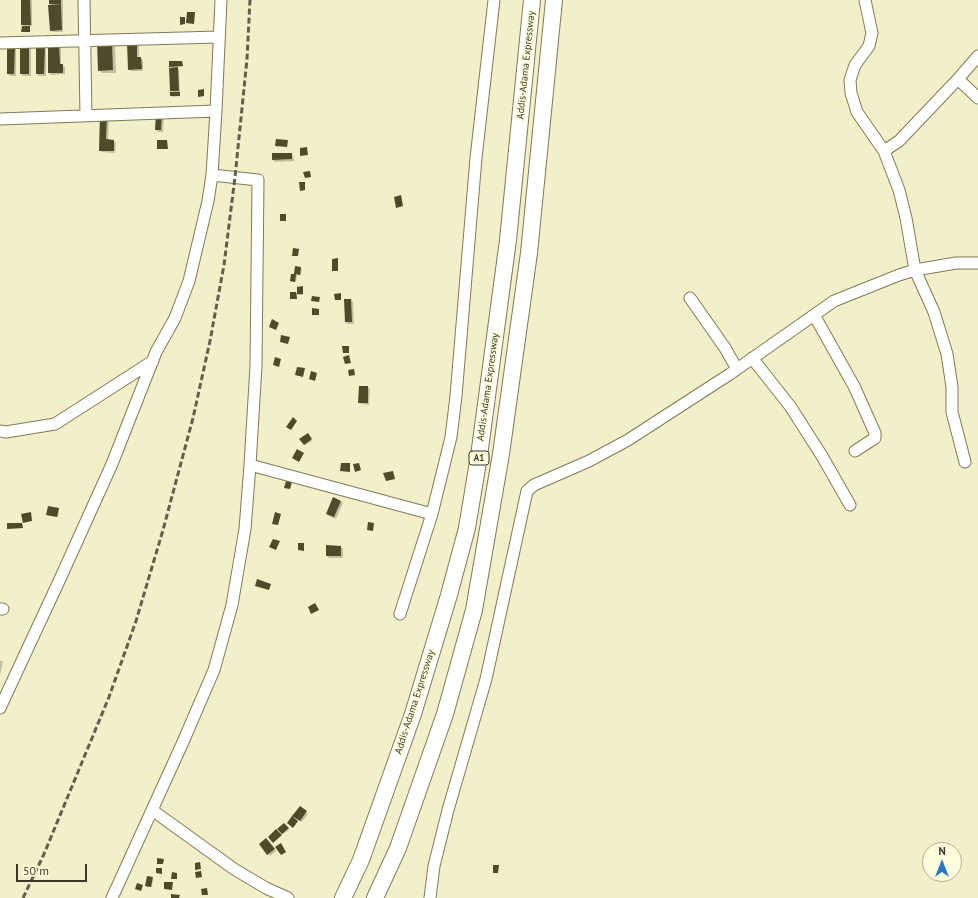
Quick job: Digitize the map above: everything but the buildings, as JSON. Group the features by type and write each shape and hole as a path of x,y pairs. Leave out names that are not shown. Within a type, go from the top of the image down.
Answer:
{"highway":[{"name":"Addis-Adama Expressway","path":"344,898 360,860 413,714 449,595 467,528 479,456 508,240 532,0"},
{"name":"A1","path":"375,898 398,848 445,714 474,610 501,454 528,260 554,0"}],"street":[{"path":"84,0 86,116"},
{"path":"0,708 112,464 153,361 175,318 190,281 208,201 212,175 221,0"},
{"path":"400,614 432,514 451,437 456,403 476,158 494,0"},
{"path":"865,0 872,33 869,46 855,65 850,80 851,93 857,112 884,151 899,190 906,218 915,270 934,312 947,354 952,387 952,412 965,462"},
{"path":"0,43 220,37"},
{"path":"884,151 899,141 978,56"},
{"path":"958,79 978,98"},
{"path":"0,119 216,111"},
{"path":"112,898 183,742 216,663 232,605 245,529 256,366 258,180 212,175"},
{"path":"430,898 434,866 448,810 486,679 527,490 534,485 590,461 628,440 737,369 834,301 915,270 956,263 978,263"},
{"path":"690,298 726,348 737,369"},
{"path":"814,315 854,386 875,434 875,438 855,451"},
{"path":"752,358 790,406 822,456 850,505"},
{"path":"0,431 6,432 55,424 153,361"},
{"path":"250,465 432,514"},
{"path":"152,810 234,869 266,888 288,898"}],"railway":[{"path":"23,898 44,854 109,697 136,621 163,530 193,418 210,341 224,265 247,59 250,0"}]}
